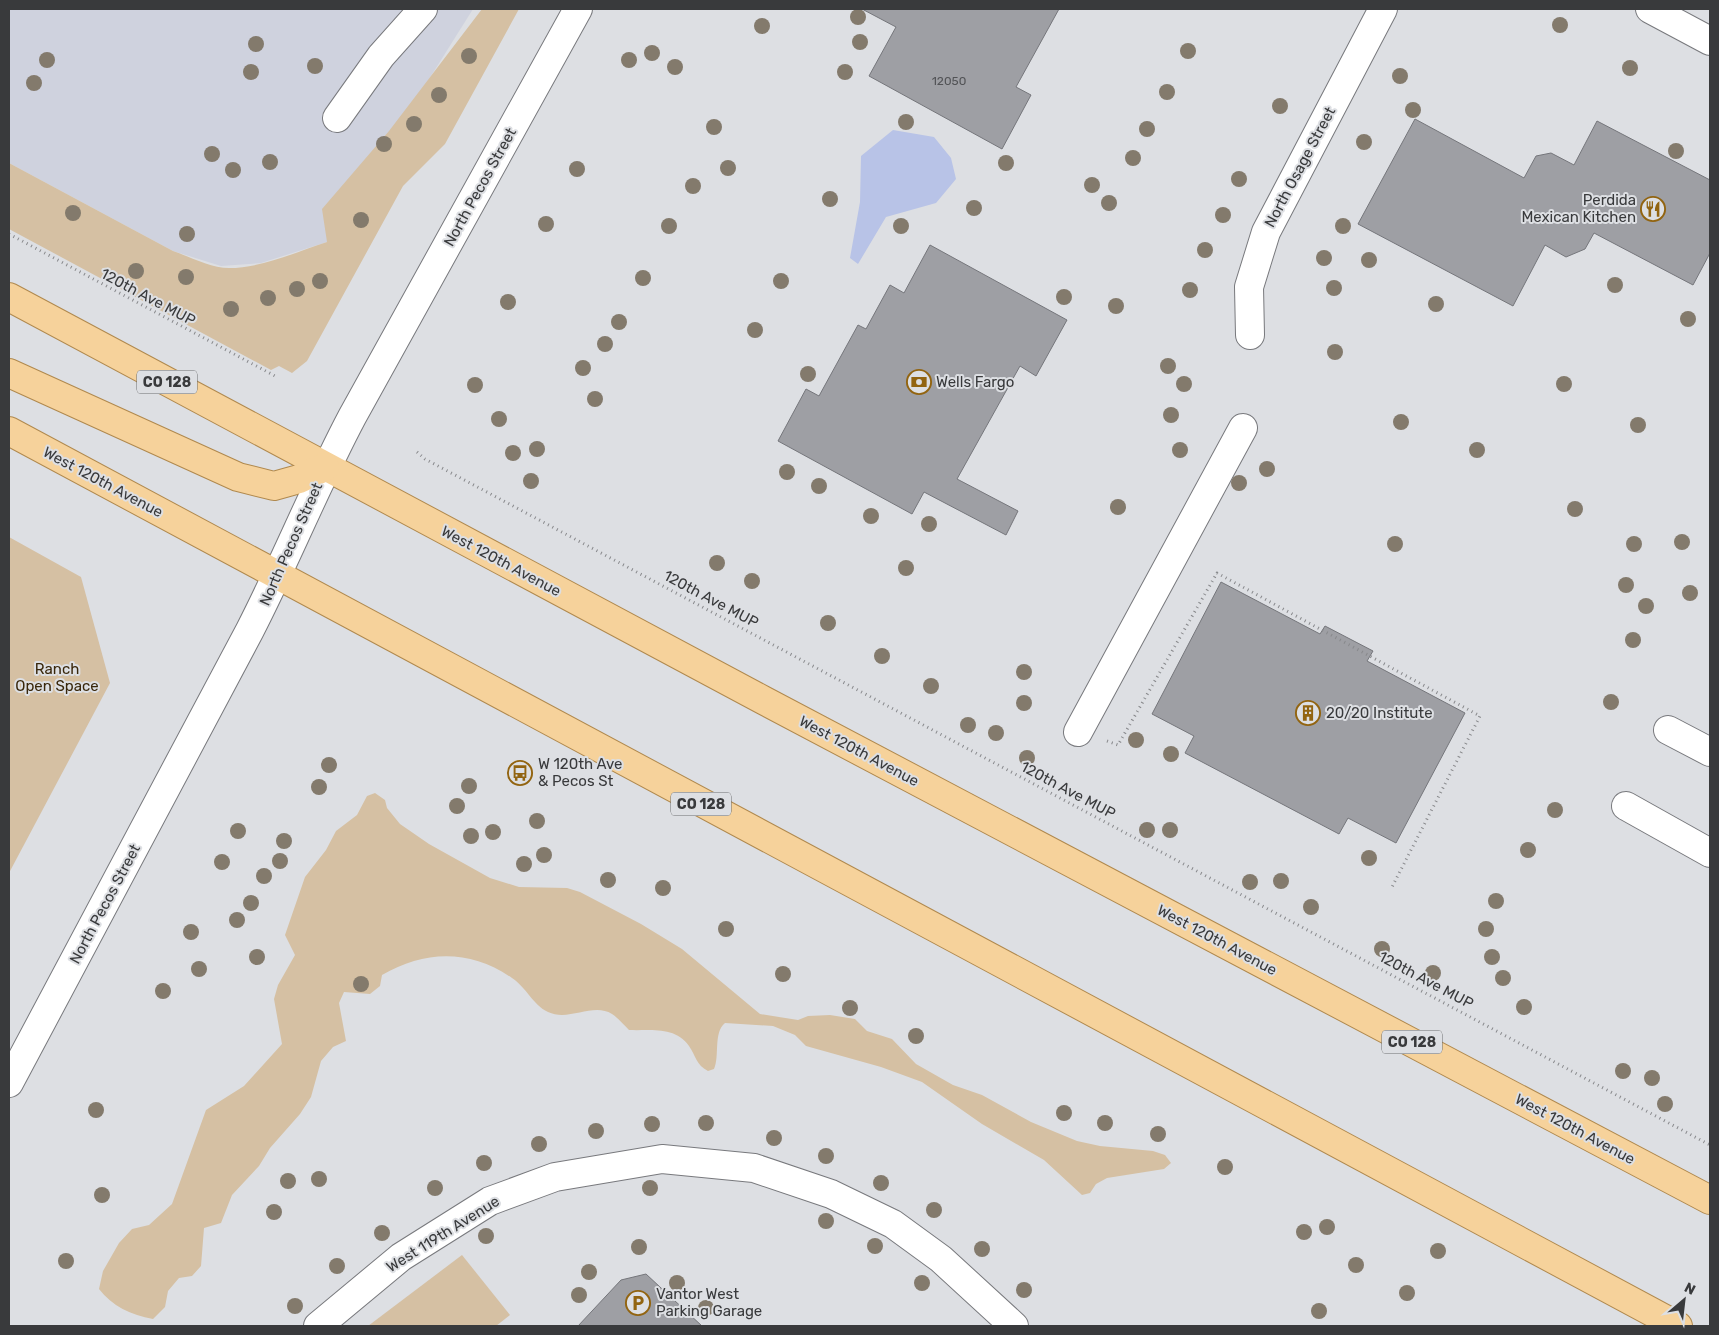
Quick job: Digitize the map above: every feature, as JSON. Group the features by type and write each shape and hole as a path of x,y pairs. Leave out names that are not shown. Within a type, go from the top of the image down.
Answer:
{"main road":[{"name":"West 120th Avenue","path":"9,298 1710,1200"},
{"path":"9,373 238,477 274,486 299,479 326,467"},
{"name":"West 120th Avenue","path":"9,431 278,577 1678,1326"}],"street":[{"path":"337,118 380,56 423,9"},
{"name":"North Pecos Street","path":"9,1083 278,577 326,467 578,9"},
{"name":"North Osage Street","path":"1250,335 1249,287 1266,232 1383,9"},
{"path":"1650,9 1710,41"},
{"path":"1078,732 1243,428"},
{"path":"1668,730 1710,752"},
{"path":"1626,806 1710,853"},
{"name":"West 119th Avenue","path":"318,1326 401,1257 490,1201 555,1176 662,1159 754,1168 831,1194 892,1224 941,1259 1014,1326"}],"path":[{"name":"120th Ave MUP","path":"9,234 277,377"},
{"name":"120th Ave MUP","path":"417,452 425,459 1710,1145"},
{"path":"1118,745 1217,573 1480,716 1392,887"}],"shaded area":[{"path":"9,9 473,9 327,242 261,263 221,266 173,251 9,163"}],"green space":[{"path":"482,9 519,9 445,144 403,186 307,361 292,373 279,366 271,370 9,229 9,163 173,251 222,268 254,265 279,259 327,242 322,209 389,131"},
{"name":"Ranch Open Space","path":"9,537 81,577 110,683 9,873"},
{"path":"375,793 385,800 387,808 400,824 429,844 490,878 519,887 567,888 580,892 641,924 682,949 760,1014 798,1020 808,1016 830,1015 855,1019 867,1031 892,1039 916,1064 953,1085 982,1095 1031,1122 1077,1141 1100,1146 1153,1151 1165,1155 1171,1163 1164,1169 1107,1178 1096,1184 1090,1193 1082,1195 1044,1160 982,1124 922,1082 881,1067 806,1046 795,1035 773,1026 725,1023 719,1033 716,1064 714,1069 708,1071 699,1063 689,1046 677,1035 654,1030 629,1030 612,1014 605,1011 597,1010 564,1015 548,1012 538,1005 517,982 496,969 464,958 431,957 398,967 382,975 380,986 370,994 344,992 339,1003 346,1041 333,1047 321,1061 311,1097 300,1114 270,1148 259,1166 232,1195 221,1223 204,1228 201,1266 192,1276 179,1278 168,1291 165,1307 153,1319 123,1309 99,1289 103,1271 119,1243 132,1229 149,1225 172,1204 206,1110 244,1086 282,1044 274,999 278,985 295,955 285,935 305,877 326,850 336,831 357,815 367,796"},
{"path":"462,1255 510,1315 496,1326 368,1326"}],"water":[{"path":"893,130 934,137 951,158 956,179 936,203 886,217 858,264 850,258 860,202 861,156"}],"building":[{"path":"862,9 1059,9 1016,87 1031,95 1002,149 869,76 896,27"},
{"path":"1415,119 1524,178 1536,156 1551,153 1574,165 1597,121 1710,180 1710,253 1693,285 1594,233 1585,249 1566,257 1545,245 1513,306 1358,224"},
{"name":"Wells Fargo","path":"930,245 1067,320 1036,376 1020,366 957,479 1018,511 1006,535 924,492 912,514 778,441 806,389 819,396 858,325 866,329 890,285 904,293"},
{"name":"20/20 Institute","path":"1221,582 1320,634 1325,626 1373,651 1367,661 1465,713 1396,843 1348,818 1339,834 1185,753 1194,736 1152,714"},
{"name":"Vantor West Parking Garage","path":"646,1274 702,1326 578,1326 621,1280"}],"place":[{"name":"Perdida Mexican Kitchen","path":"1653,209"},
{"name":"Wells Fargo","path":"919,382"},
{"name":"20/20 Institute","path":"1308,713"},
{"name":"W 120th Ave & Pecos St","path":"520,773"},
{"name":"Vantor West Parking Garage","path":"638,1303"}]}
